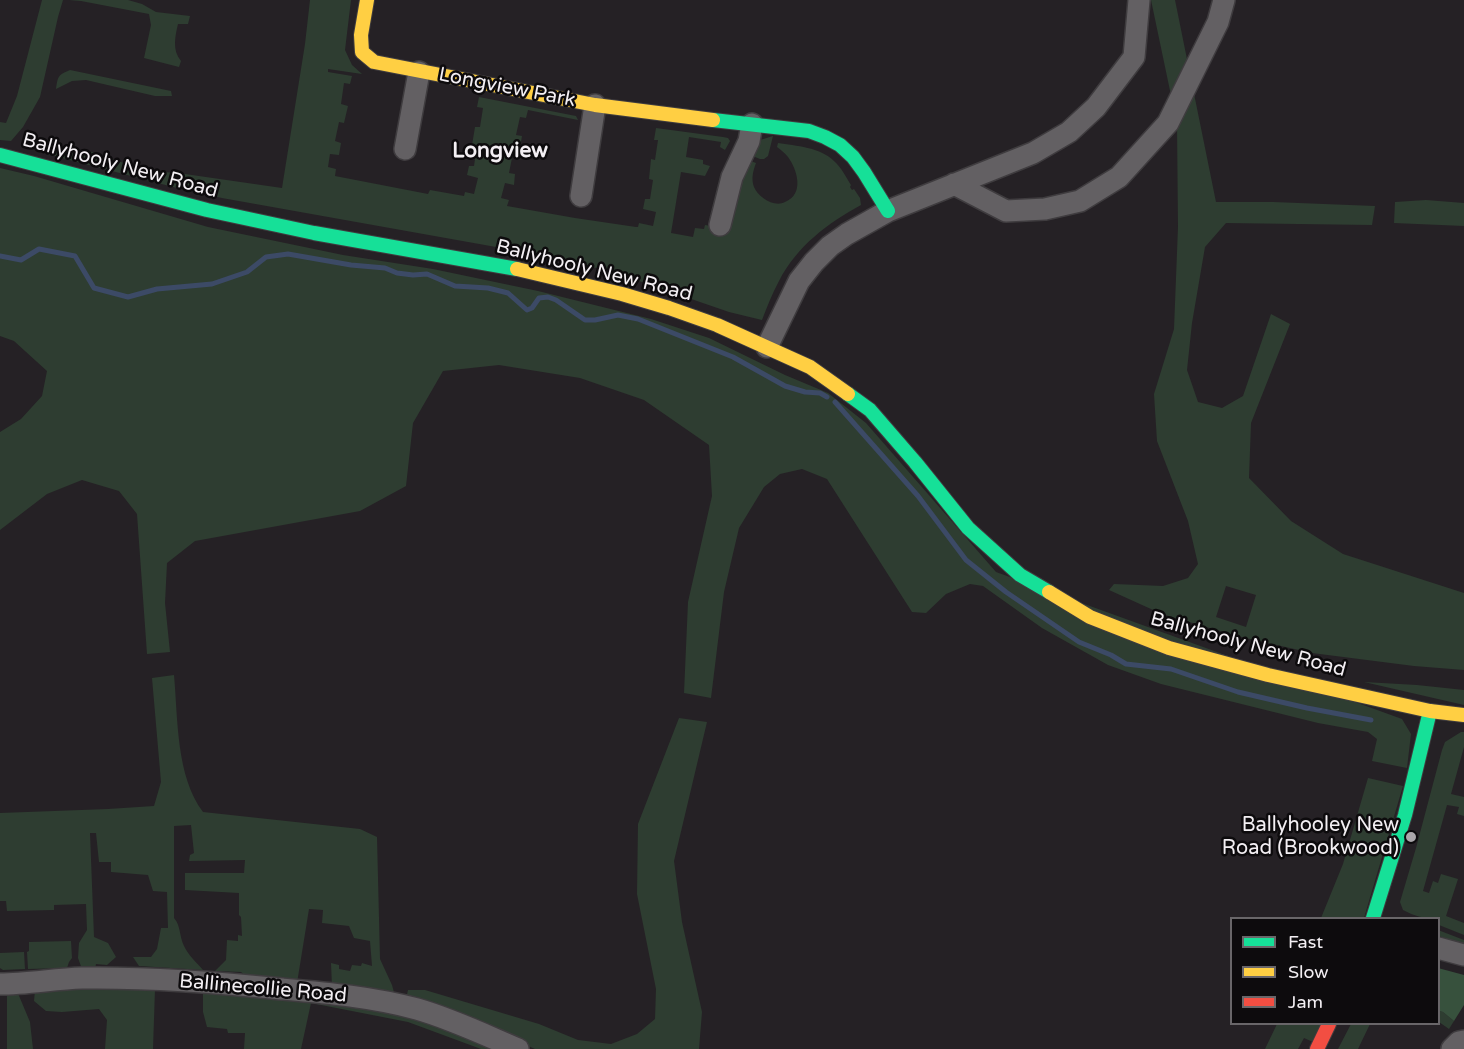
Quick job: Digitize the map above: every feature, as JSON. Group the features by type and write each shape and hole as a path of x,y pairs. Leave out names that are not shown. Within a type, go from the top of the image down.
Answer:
{"main road":[{"name":"Longview Park","path":"367,0 361,35 362,52 374,62 595,105 809,131 840,145 853,157 888,211"},
{"name":"Ballyhooly New Road","path":"0,155 207,210 314,233 527,271 611,291 717,325 810,367 870,410 968,528 1020,575 1089,617 1169,648 1268,675 1430,711 1464,715"},
{"path":"1373,917 1408,805 1430,711"},
{"path":"1317,1049 1328,1025"}],"street":[{"path":"767,347 799,281 830,246 888,211 1033,153 1069,132 1096,107 1134,57 1139,0"},
{"path":"954,184 1005,211 1045,209 1080,201 1119,177 1168,123 1218,22 1224,0"},
{"name":"Longview Park","path":"405,149 419,72"},
{"name":"Longview Park","path":"581,196 595,105"},
{"path":"720,225 732,177 749,141 752,124"},
{"path":"1440,949 1464,955"},
{"name":"Ballinecollie Road","path":"0,984 82,978 142,979 215,982 341,995 391,1003 447,1018 518,1049"},
{"path":"1452,1049 1459,1042 1464,1041"}],"green space":[{"path":"42,0 63,0 40,97 23,127 11,141 0,140 0,122 6,123 17,96"},
{"path":"69,0 128,0 142,4 156,12 190,16 188,24 178,24 175,43 176,52 181,61 179,67 144,58 151,25 149,14"},
{"path":"310,0 351,0 345,50 352,65 362,74 328,69 328,72 352,76 350,84 344,83 341,104 348,106 344,123 339,122 335,141 341,143 339,155 330,154 328,167 336,169 335,176 428,194 430,190 464,196 465,192 474,194 478,178 467,175 469,166 474,166 477,146 472,145 475,127 480,127 483,108 477,107 479,97 576,116 578,120 528,110 526,118 520,117 516,135 522,136 519,154 513,153 509,173 515,174 514,185 505,183 501,198 509,200 507,206 636,227 639,223 653,226 656,212 643,209 645,199 650,199 653,180 649,179 651,159 655,160 658,140 654,140 656,128 723,137 730,141 725,150 720,147 721,142 689,137 686,157 703,160 703,164 710,166 705,176 681,172 671,233 693,237 695,228 704,229 705,225 726,228 729,216 734,216 748,160 756,163 753,184 763,198 776,204 791,198 797,187 796,174 788,157 777,147 778,143 807,148 828,156 837,163 851,185 850,187 860,198 861,205 825,228 804,246 786,268 762,320 729,312 610,271 524,252 222,198 47,154 47,148 54,146 92,152 144,170 282,188"},
{"path":"1151,0 1175,0 1216,202 1375,206 1372,225 1226,223 1205,247 1192,323 1187,370 1198,402 1222,408 1243,396 1271,314 1290,324 1251,423 1249,478 1291,521 1343,554 1464,593 1464,670 1312,653 1237,636 1162,614 1109,590 1114,584 1163,586 1188,578 1198,564 1188,521 1157,441 1154,394 1174,329 1178,227 1177,124","holes":["1226,586 1256,595 1246,627 1216,617"]},
{"path":"70,70 171,91 172,96 155,96 86,80 72,81 56,89 59,77"},
{"path":"773,136 768,156 760,159 750,155 757,141"},
{"path":"0,168 208,227 538,291 651,319 709,338 828,393 866,423 996,572 1402,719 1411,734 1407,768 1372,761 1377,739 1368,732 1318,723 1161,684 1108,665 1042,628 983,586 970,584 946,594 926,613 912,612 827,479 802,469 780,474 764,487 739,528 724,592 711,698 684,693 688,602 712,496 709,445 644,400 580,378 499,365 443,371 413,423 406,486 360,511 195,541 167,563 165,603 170,652 147,654 137,514 119,491 82,480 47,494 0,530 0,432 21,419 42,396 47,371 14,341 0,336"},
{"path":"1426,200 1464,203 1464,226 1394,223 1395,202"},
{"path":"174,675 183,764 194,798 203,812 360,829 377,837 380,959 395,996 332,987 331,963 339,965 339,969 350,971 352,965 361,966 362,963 372,966 370,941 354,938 349,926 322,923 323,910 309,909 297,983 247,977 241,972 215,971 226,960 227,940 238,941 238,935 242,936 239,893 185,890 185,873 244,873 245,860 189,861 190,855 194,853 191,825 174,826 174,918 178,924 182,942 190,956 203,970 139,966 133,957 151,957 157,949 161,928 168,928 167,892 153,891 148,875 111,872 111,862 99,862 96,833 90,833 94,937 108,943 116,957 107,965 96,964 95,970 82,969 78,958 79,943 87,930 86,904 54,905 54,910 7,911 6,901 0,901 0,813 154,806 161,782 152,678"},
{"path":"1364,682 1464,690 1464,705"},
{"path":"679,718 707,722 674,861 682,922 702,1012 699,1049 535,1049 450,1012 406,999 408,990 425,990 539,1024 578,1040 611,1044 637,1034 655,1019 656,989 637,894 638,824"},
{"path":"1464,732 1464,747 1451,794 1464,797 1464,816 1457,814 1459,807 1447,805 1423,891 1429,893 1433,881 1438,883 1441,874 1458,879 1446,916 1464,923 1464,935 1440,925 1440,917 1420,917 1403,910 1400,902 1445,742"},
{"path":"1368,778 1403,786 1364,917 1321,917 1343,864"},
{"path":"1440,931 1464,940 1464,945 1440,936"},
{"path":"71,941 72,958 67,968 28,969 29,942"},
{"path":"24,952 25,969 3,970 0,968 0,953"},
{"path":"1440,969 1464,975 1464,1005 1454,1021 1440,1011"},
{"path":"73,987 155,989 153,1049 105,1049 107,1020 99,1009 46,1011 34,1001 35,990"},
{"path":"7,991 17,991 30,1022 33,1049 7,1049"},
{"path":"203,992 310,1003 318,998 425,1021 499,1049 481,1049 408,1022 311,1003 301,1049 244,1049 245,1033 228,1033 227,1029 207,1027 203,1012"},
{"path":"1440,1011 1454,1021 1449,1029 1440,1023"},
{"path":"1277,1025 1322,1025 1313,1042 1304,1038 1298,1049 1265,1049"},
{"path":"1350,1025 1370,1025 1358,1049 1338,1049"}],"waterway":[{"path":"0,256 21,260 39,249 75,256 94,288 128,297 157,289 212,284 247,272 266,257 288,254 351,265 385,268 397,273 427,274 455,286 488,288 508,293 527,310 532,308 539,298 548,297 585,320 618,315 638,319 733,357 785,386 805,392 820,393 827,397"},
{"path":"835,402 918,496 966,560 1006,592 1079,642 1126,664 1171,669 1238,692 1371,720"}],"traffic: fast":[{"path":"713,120 809,131 825,137 840,145 853,157 888,211"},
{"path":"0,155 207,210 314,233 517,269"},
{"path":"848,394 870,410 968,528 1020,575 1049,592"},
{"path":"1373,917 1405,815 1430,711"}],"traffic: slow":[{"path":"367,0 361,35 362,52 374,62 595,105 713,120"},
{"path":"517,269 622,294 717,325 810,367 848,394"},
{"path":"1049,592 1090,617 1169,648 1268,675 1430,711 1464,715"}],"traffic: jam":[{"path":"1317,1049 1329,1025"}],"place":[{"name":"Ballyhooley New Road (Brookwood)","path":"1411,837"}],"district":[{"name":"Longview","path":"500,151"}]}
